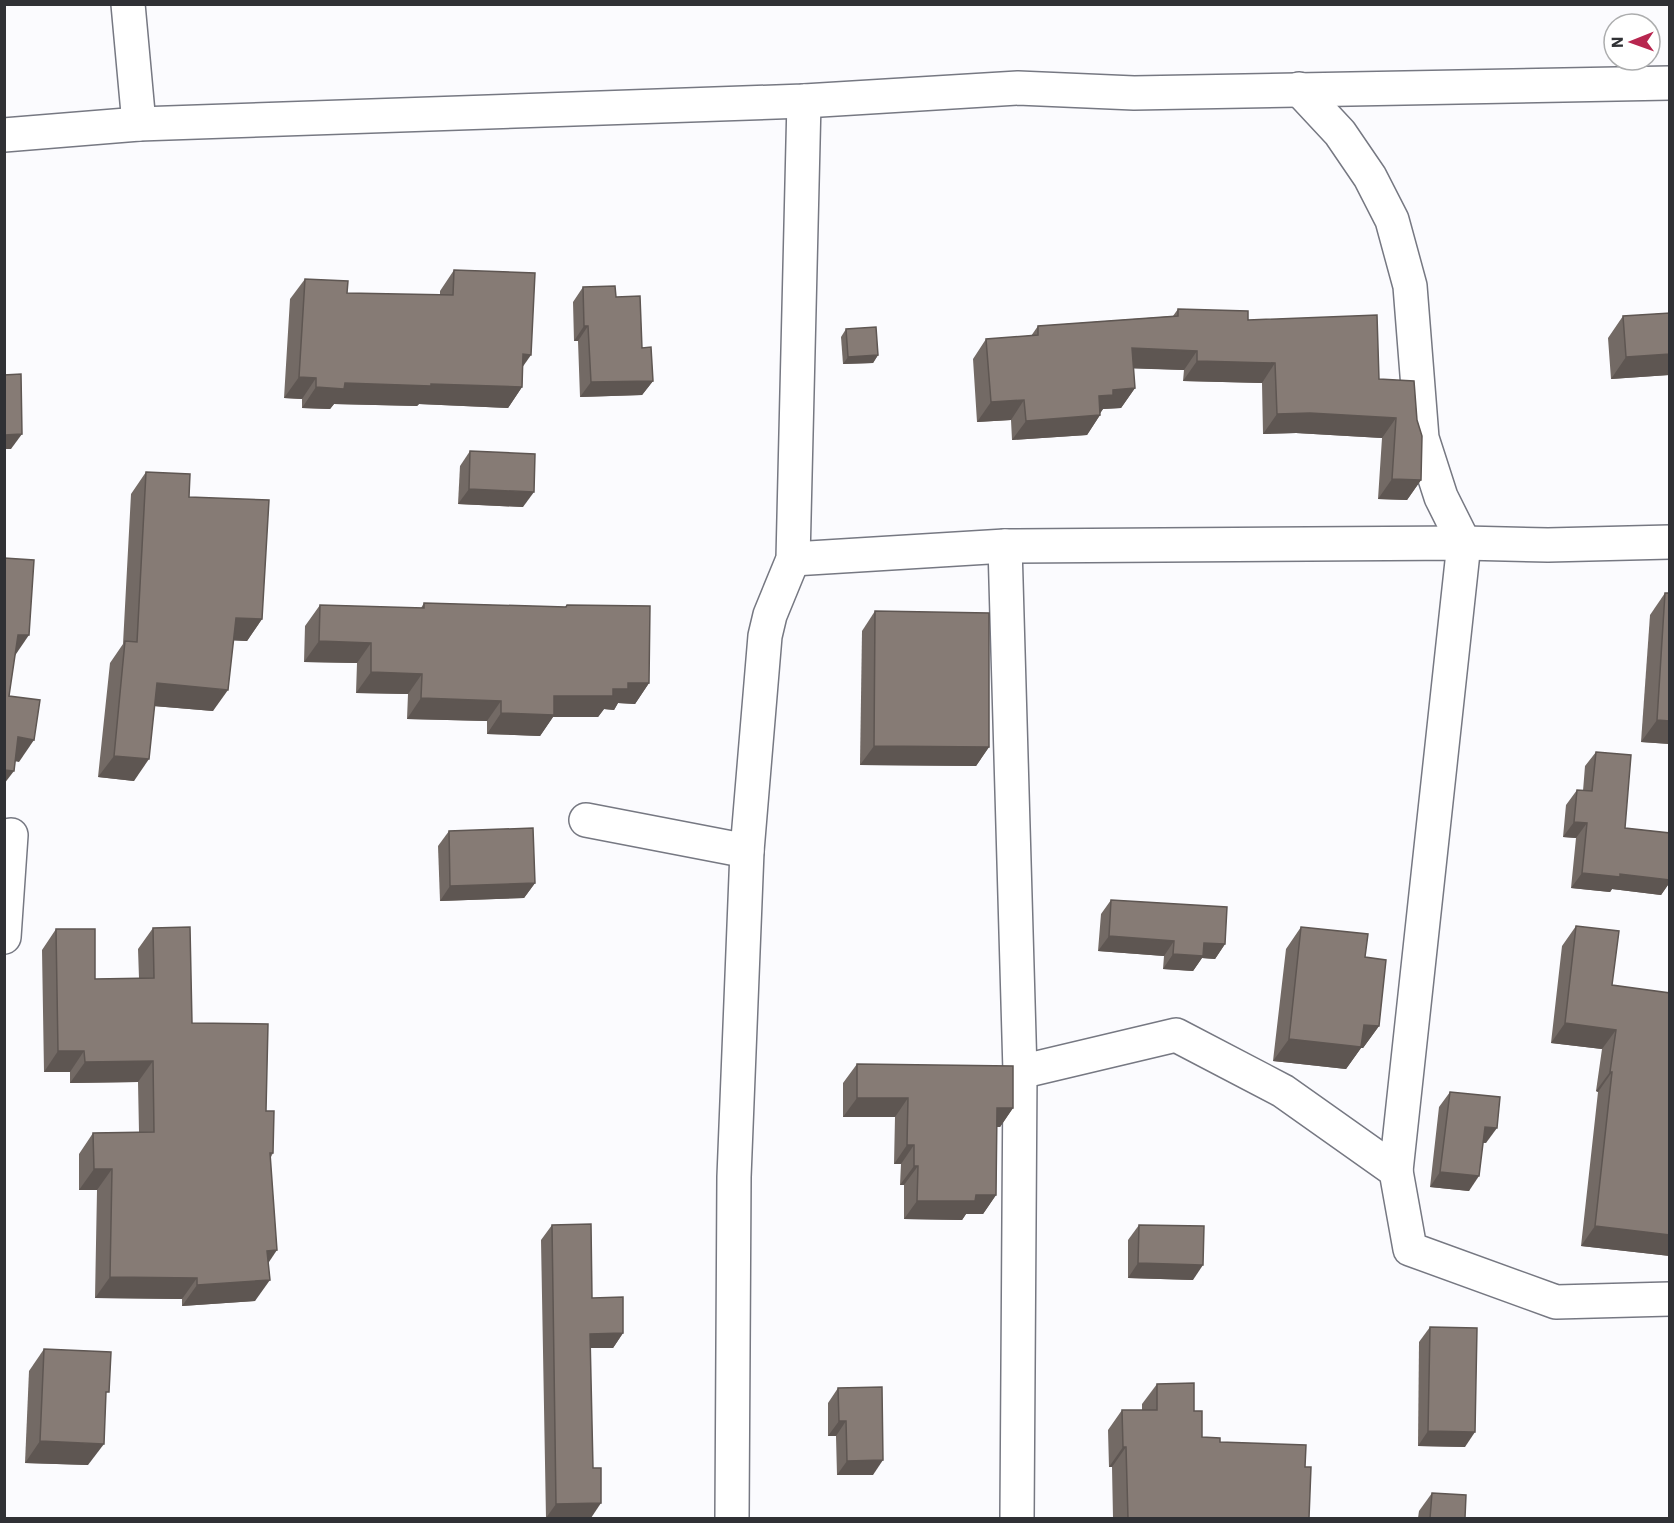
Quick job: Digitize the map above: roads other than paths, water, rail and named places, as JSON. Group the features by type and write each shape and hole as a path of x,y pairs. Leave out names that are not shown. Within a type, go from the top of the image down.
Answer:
{"street":[{"path":"128,4 139,124"},
{"path":"4,135 139,124 804,101 1018,88 1134,93 1670,83"},
{"path":"1299,89 1340,133 1370,177 1392,220 1410,286 1422,438 1441,497 1464,543 1395,1170 1410,1249 1556,1302 1670,1299"},
{"path":"732,1518 734,1178 747,851 765,636 770,615 792,559 804,101"},
{"path":"792,559 1005,546 1464,543 1548,545 1670,542"},
{"path":"1005,546 1020,1072 1017,1518"},
{"path":"586,820 747,851"},
{"path":"4,836 11,836 4,937"},
{"path":"1020,1072 1176,1035 1283,1091 1395,1170"}]}
